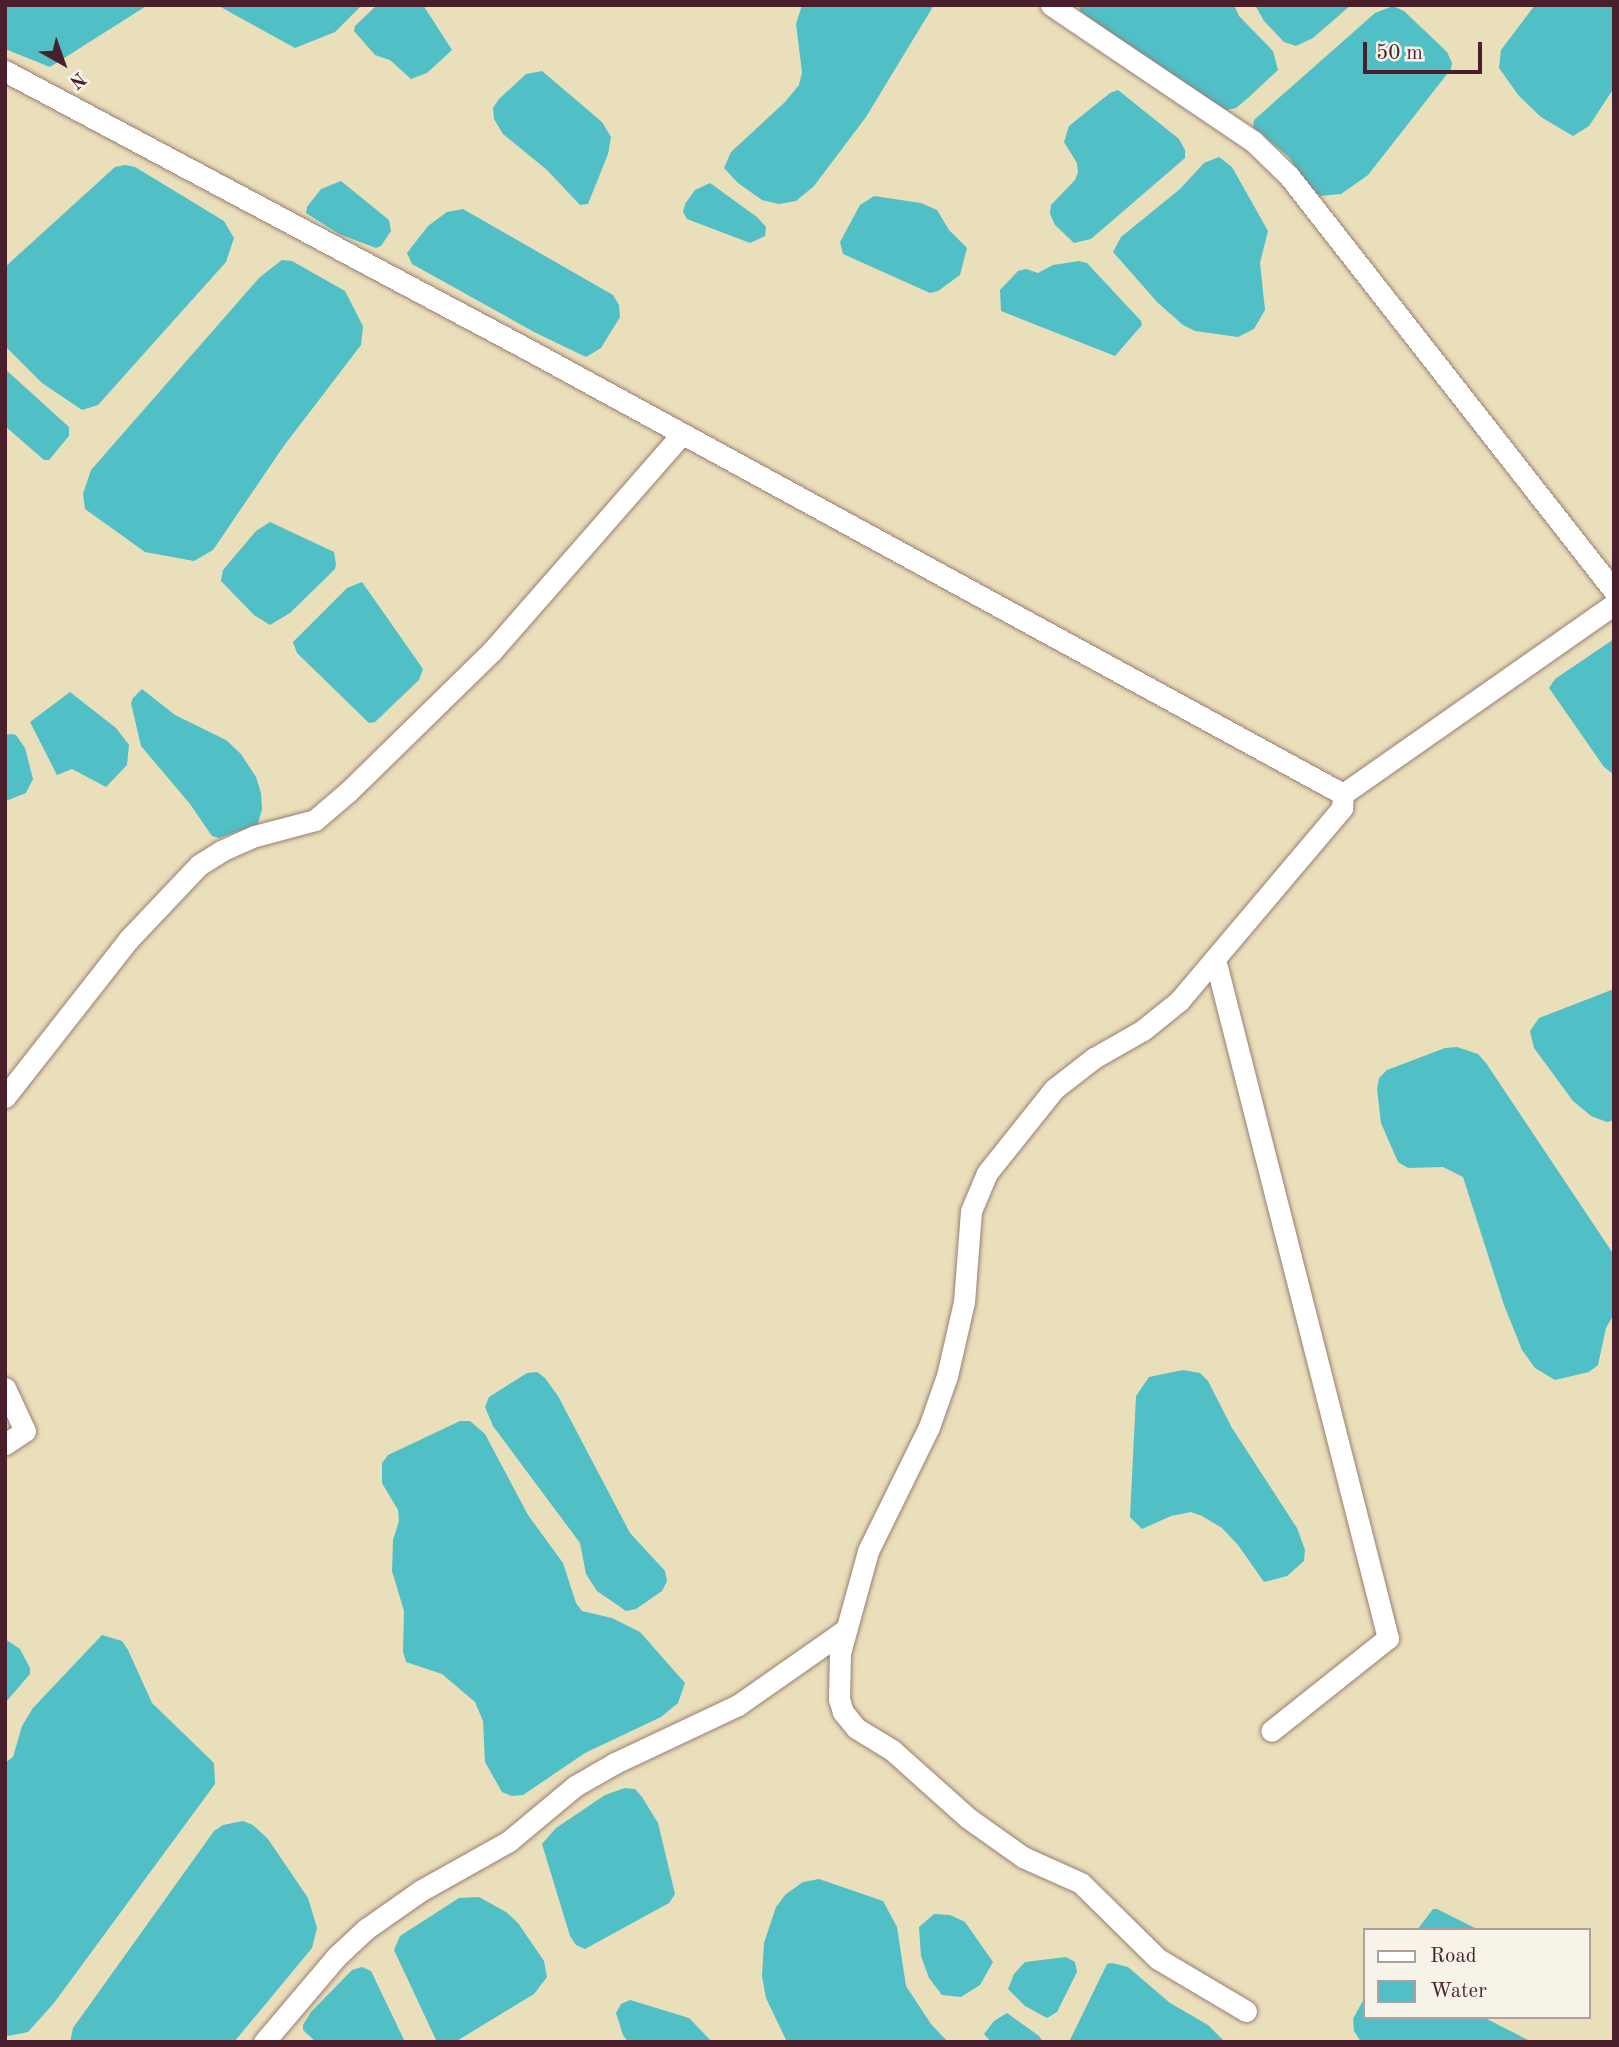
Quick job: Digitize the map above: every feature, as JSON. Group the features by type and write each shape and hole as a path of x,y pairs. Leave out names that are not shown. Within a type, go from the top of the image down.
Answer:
{"street":[{"path":"1051,5 1253,141 1289,176 1614,591"},
{"path":"5,71 682,434 1343,794"},
{"path":"5,1097 128,940 200,865 221,851 255,836 315,820 330,808 492,651 682,434"},
{"path":"1343,794 1614,604"},
{"path":"1246,2011 1158,1959 1082,1882 1023,1857 968,1818 892,1750 851,1723 842,1712 839,1699 839,1653 868,1551 929,1427 947,1376 964,1302 971,1211 987,1173 1054,1089 1094,1058 1143,1030 1179,1001 1342,808 1343,794"},
{"path":"1215,959 1388,1639 1271,1731"},
{"path":"5,1388 25,1431 5,1444"},
{"path":"264,2042 336,1957 366,1929 420,1891 509,1841 575,1786 615,1763 738,1705 845,1630"}],"water":[{"path":"5,5 148,5 50,67 5,49"},
{"path":"217,5 362,5 335,32 295,48"},
{"path":"377,5 423,5 452,50 427,73 411,79 390,60 375,55 354,31 355,26"},
{"path":"802,5 934,5 866,117 814,186 796,201 779,204 762,200 738,183 724,168 731,152 785,102 799,85 802,72 796,24"},
{"path":"1079,5 1234,5 1239,16 1273,51 1278,70 1236,108 1226,110 1190,89 1080,11"},
{"path":"1255,5 1351,5 1313,38 1296,46 1284,42 1264,21"},
{"path":"1535,5 1614,5 1614,88 1589,126 1573,136 1541,117 1519,96 1499,68 1501,50"},
{"path":"1393,6 1404,11 1447,52 1452,63 1451,69 1368,175 1341,194 1320,196 1310,189 1289,157 1253,127 1254,120 1375,13"},
{"path":"542,71 602,122 611,137 608,154 588,204 580,205 547,170 503,134 494,119 493,108 499,99 526,74"},
{"path":"1118,90 1179,139 1185,150 1185,158 1091,239 1074,243 1055,225 1050,214 1051,205 1075,180 1078,172 1077,163 1064,142 1069,126 1110,93"},
{"path":"1219,157 1232,167 1268,231 1260,263 1265,310 1254,329 1238,337 1195,331 1183,325 1158,303 1113,252 1121,237 1180,189 1204,163"},
{"path":"115,167 135,167 224,221 234,238 226,262 98,405 82,410 42,383 5,346 5,267"},
{"path":"341,181 389,220 391,231 381,246 376,248 339,234 306,213 307,207 321,189"},
{"path":"710,183 757,217 766,227 765,236 750,243 687,219 683,212 685,204 695,190"},
{"path":"874,196 921,203 937,210 949,230 967,248 960,275 938,291 930,293 843,254 840,242 860,205"},
{"path":"463,209 613,295 619,305 620,317 601,348 586,357 534,332 412,264 407,253 428,226 447,212"},
{"path":"282,260 292,261 345,291 363,326 361,345 283,447 213,550 194,561 145,552 85,509 83,494 91,470 260,277"},
{"path":"1079,261 1087,263 1141,321 1142,325 1115,356 1001,311 1000,290 1018,271 1026,269 1038,273 1053,265"},
{"path":"5,369 69,427 69,436 49,460 44,460 5,426"},
{"path":"270,522 334,552 336,564 335,569 290,613 270,625 254,615 221,581 223,570 256,531"},
{"path":"362,582 423,669 419,680 375,722 369,723 297,653 293,642 347,588"},
{"path":"1614,639 1613,774 1604,767 1549,688 1555,679"},
{"path":"142,689 175,715 226,740 241,754 256,777 261,793 262,809 258,824 219,838 212,836 190,804 141,746 131,703"},
{"path":"70,692 116,728 129,745 127,765 106,787 72,769 57,775 30,722"},
{"path":"5,735 16,735 25,748 33,779 26,793 6,801"},
{"path":"1614,989 1614,1120 1607,1122 1591,1116 1573,1101 1534,1048 1530,1031 1539,1018"},
{"path":"1457,1047 1478,1054 1486,1063 1614,1255 1614,1314 1606,1328 1598,1365 1589,1372 1555,1380 1535,1368 1522,1350 1504,1305 1463,1177 1443,1167 1408,1168 1398,1162 1381,1123 1377,1089 1379,1078 1387,1070 1445,1048"},
{"path":"1183,1370 1200,1373 1208,1381 1232,1428 1297,1528 1305,1550 1304,1561 1287,1576 1264,1582 1238,1545 1222,1528 1202,1516 1191,1512 1171,1516 1142,1529 1130,1517 1136,1396 1149,1377"},
{"path":"537,1372 558,1396 630,1533 665,1571 667,1581 662,1591 636,1609 626,1611 597,1591 586,1574 580,1543 493,1426 485,1407 489,1397 527,1373"},
{"path":"460,1421 470,1421 485,1434 528,1515 563,1563 576,1603 582,1611 612,1618 640,1632 685,1683 678,1703 661,1717 585,1753 523,1795 512,1796 502,1792 485,1762 483,1721 475,1702 442,1674 406,1662 403,1652 404,1611 392,1571 398,1510 382,1483 382,1463 388,1455"},
{"path":"102,1635 122,1641 152,1703 214,1763 215,1784 54,2003 28,2032 8,2036 5,2033 5,1763 13,1757 22,1726 33,1708"},
{"path":"5,1639 20,1649 30,1668 30,1674 5,1703"},
{"path":"625,1788 635,1789 658,1823 675,1894 669,1903 585,1949 576,1945 570,1936 542,1844 556,1828 605,1795"},
{"path":"243,1821 253,1825 268,1839 308,1898 317,1928 312,1948 234,2042 70,2042 73,2028 214,1831 223,1825"},
{"path":"819,1879 883,1901 897,1927 906,1986 931,2024 948,2042 787,2042 766,1998 762,1976 764,1943 776,1907 786,1894 803,1882"},
{"path":"479,1897 506,1912 518,1923 544,1961 547,1977 534,1994 455,2042 437,2042 394,1950 400,1936 459,1898"},
{"path":"1433,1909 1437,1909 1475,1928 1419,1928"},
{"path":"934,1914 950,1915 965,1922 993,1962 980,1985 961,1997 942,1995 929,1978 921,1956 919,1927"},
{"path":"1066,1957 1075,1962 1077,1972 1057,2012 1047,2018 1025,2006 1008,1989 1014,1974 1025,1962"},
{"path":"1107,1964 1128,1967 1170,2003 1208,2025 1225,2042 1069,2042"},
{"path":"362,1967 371,1971 405,2042 316,2042 303,2030 303,2025 311,2012 352,1970"},
{"path":"1364,1999 1364,2019 1487,2019 1532,2042 1361,2042 1354,2031 1353,2019"},
{"path":"630,2000 689,2018 712,2042 628,2042 616,2013 621,2004"},
{"path":"1007,2013 1039,2036 1043,2042 991,2042 984,2034 994,2021"}]}
